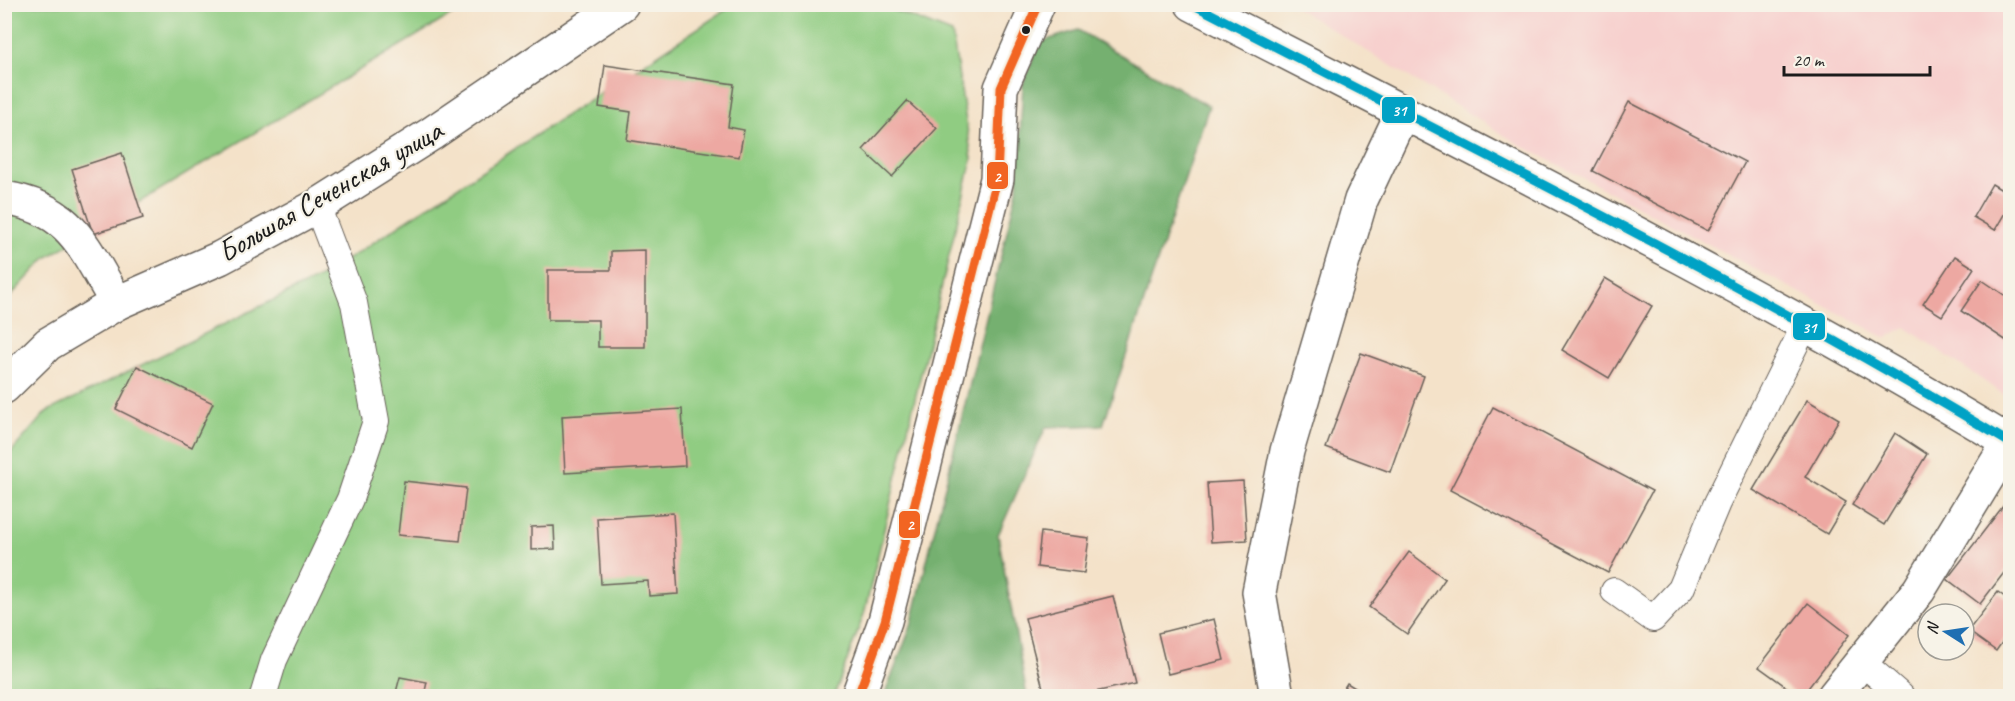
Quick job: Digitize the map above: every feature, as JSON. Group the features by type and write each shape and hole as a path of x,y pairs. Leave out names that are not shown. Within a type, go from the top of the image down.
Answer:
{"street":[{"name":"Большая Сеченская улица","path":"4,387 48,344 117,303 220,258 317,206 431,134 622,4"},
{"path":"858,696 885,621 997,179 1001,88 1038,4"},
{"path":"1192,4 1557,191 1805,325 2010,442 1919,590 1834,696"},
{"path":"1277,696 1259,592 1287,451 1361,200 1402,113"},
{"path":"4,198 41,206 70,226 117,303"}],"lane":[{"path":"263,696 274,660 350,499 376,421 354,303 317,206"},
{"path":"1614,591 1653,619 1681,589 1717,503 1805,325"},
{"path":"1862,662 1901,696"}],"shaded area":[{"path":"1292,5 2010,5 2010,399 1905,327 1886,338 1517,143"}],"green space":[{"path":"5,5 468,5 46,258 5,302"},
{"path":"733,5 881,5 952,33 972,159 864,614 834,696 5,696 5,459 46,412 324,275"},
{"path":"1078,30 1209,106 1103,425 1046,427 998,535 1027,696 884,696 911,626 1017,190 1023,84 1040,42"}],"building":[{"path":"605,65 734,84 728,127 744,130 739,157 627,140 631,112 599,107"},
{"path":"907,101 937,128 892,177 863,150"},
{"path":"1629,102 1745,162 1708,231 1593,171"},
{"path":"122,153 143,218 93,234 72,169"},
{"path":"1992,184 2010,195 2010,204 1995,230 1973,217"},
{"path":"645,250 645,347 598,347 598,320 548,320 548,270 611,270 611,251"},
{"path":"1955,256 1974,268 1942,316 1923,304"},
{"path":"1605,278 1652,306 1609,378 1562,350"},
{"path":"1982,280 2010,299 2010,343 1961,311"},
{"path":"1361,353 1424,376 1390,472 1326,448"},
{"path":"137,366 213,403 192,447 116,409"},
{"path":"1807,400 1839,419 1805,477 1846,502 1827,534 1753,490"},
{"path":"1493,407 1652,491 1608,573 1450,490"},
{"path":"682,409 685,466 565,473 562,416"},
{"path":"1895,433 1927,454 1884,525 1852,505"},
{"path":"404,481 466,488 460,541 398,535"},
{"path":"1243,481 1247,540 1211,542 1207,483"},
{"path":"2007,501 2010,504 2010,565 1980,604 1947,579"},
{"path":"673,513 678,594 649,596 648,581 601,584 597,518"},
{"path":"554,526 555,549 531,550 531,527"},
{"path":"1041,532 1089,538 1084,573 1037,567"},
{"path":"1409,552 1445,579 1407,634 1369,607"},
{"path":"1998,592 2010,601 2010,631 1996,651 1976,637 1976,621"},
{"path":"1113,596 1135,683 1077,696 1045,696 1025,618"},
{"path":"1808,603 1849,635 1802,696 1799,696 1759,667"},
{"path":"1214,619 1224,660 1168,674 1158,633"},
{"path":"400,677 427,682 424,696 395,696"},
{"path":"1347,683 1368,696 1339,696"},
{"path":"693,693 693,696 651,696 651,695"}],"transit line":[{"name":"2","path":"858,696 885,621 997,179 1001,88 1038,4"},
{"name":"31","path":"1192,4 1707,271 1910,384 2010,443"}]}
